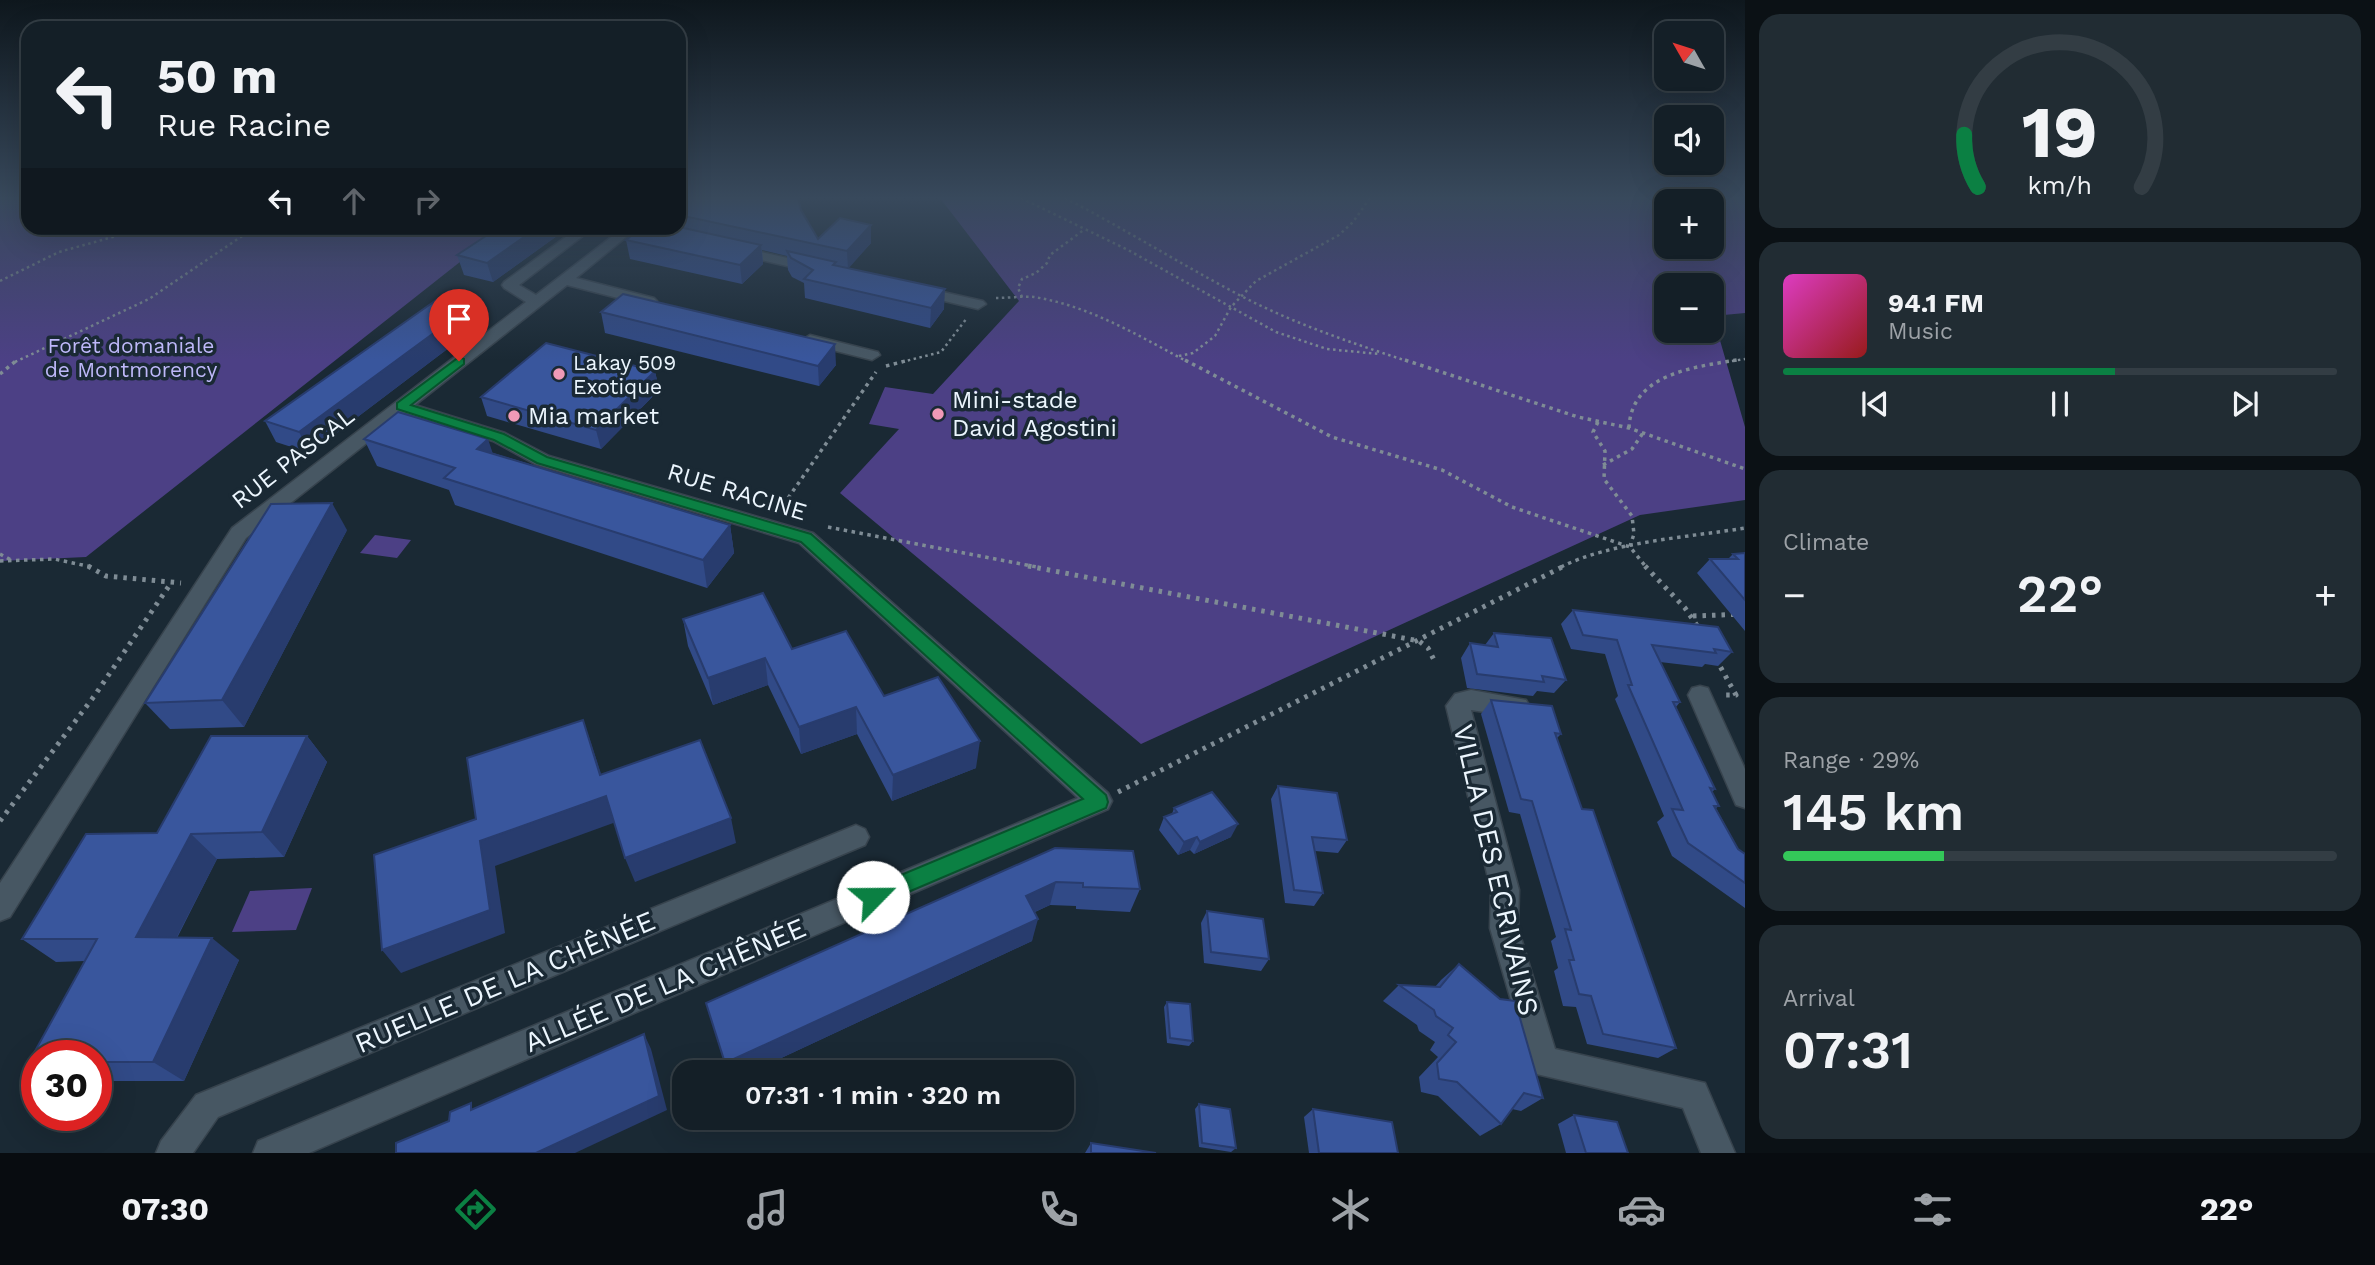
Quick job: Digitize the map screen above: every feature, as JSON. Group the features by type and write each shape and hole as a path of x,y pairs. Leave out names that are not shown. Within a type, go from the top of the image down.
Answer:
{"street":[{"path":"537,301 509,285 554,252"},
{"name":"RUE PASCAL","path":"0,908 239,533 603,252"},
{"path":"742,252 831,271"},
{"path":"564,280 671,306"},
{"path":"898,286 978,304"},
{"path":"792,336 872,355"},
{"name":"RUE RACINE","path":"402,406 499,437 542,460 806,538 1099,802"},
{"path":"1700,695 1745,797"},
{"name":"VILLA DES ECRIVAINS","path":"1536,709 1471,700 1462,701 1458,706 1505,890 1504,928 1543,1062 1694,1094 1718,1153"},
{"name":"ALLÉE DE LA CHÊNÉE","path":"270,1153 1099,802"},
{"name":"RUELLE DE LA CHÊNÉE","path":"173,1153 207,1106 856,837"}],"path":[{"path":"0,281 60,252"},
{"path":"0,374 21,357 149,299 219,252"},
{"path":"1022,297 1018,288 1022,279 1036,273 1054,252"},
{"path":"1128,252 1276,332 1327,349 1386,354"},
{"path":"1164,252 1241,297 1286,317 1386,354 1598,422 1629,428 1745,469"},
{"path":"1178,356 1193,353 1215,336 1231,307 1256,281 1309,252"},
{"path":"769,527 880,367 941,352 978,304 995,298 1022,297 1070,306 1110,321 1332,438 1441,470 1512,508 1630,547 1642,564 1693,616 1705,638"},
{"path":"1629,428 1629,414 1641,391 1704,364 1745,359"},
{"path":"1598,422 1593,432 1605,451 1604,479 1631,511 1636,528 1630,547"},
{"path":"1603,465 1625,455 1639,443 1643,433"},
{"path":"828,527 1419,640 1428,648 1435,662"},
{"path":"1099,802 1575,560 1630,547 1745,528"},
{"path":"0,554 11,561"},
{"path":"0,561 54,559 90,566 106,576 171,583 208,583"},
{"path":"0,821 95,695 171,583"},
{"path":"1693,616 1745,614"},
{"path":"1700,695 1736,695 1711,650"}],"green space":[{"name":"Forêt domaniale de Montmorency","path":"0,252 473,252 86,557 0,561"},
{"path":"981,252 1654,252 1654,259 1724,259 1724,252 1745,252 1745,313 1724,315 1724,273 1654,273 1654,343 1721,343 1745,427 1745,500 1640,515 1141,744 840,493 899,429 869,424 885,387 933,394 1019,301"},
{"path":"375,535 411,540 397,558 360,553"},
{"path":"312,888 296,930 232,932 250,891"}],"building":[{"path":"462,252 503,252 487,263 457,255"},
{"path":"680,252 754,252 740,265"},
{"path":"787,252 836,262 833,265 945,289 931,308 804,279 813,270 791,258"},
{"path":"449,291 480,299 299,432 265,421"},
{"path":"623,294 835,344 818,366 601,312"},
{"path":"546,343 655,371 596,430 481,397"},
{"path":"398,412 488,439 477,449 730,525 703,560 444,478 455,468 364,439"},
{"path":"332,503 222,700 145,703 271,504"},
{"path":"1745,553 1745,600 1710,559 1738,559 1733,554"},
{"path":"763,593 792,649 846,631 884,696 938,677 980,741 893,775 856,707 799,727 765,658 708,678 683,619"},
{"path":"1573,610 1718,627 1732,652 1714,649 1716,653 1652,645 1680,702 1673,702 1715,789 1710,788 1719,806 1714,806 1738,849 1745,854 1745,883 1688,843 1672,809 1683,810 1628,685 1632,685 1617,640 1583,635"},
{"path":"1494,633 1551,638 1566,680 1542,676 1544,682 1477,674 1470,643 1498,647"},
{"path":"1491,700 1552,706 1561,734 1555,733 1582,809 1593,810 1676,1048 1603,1034 1591,996 1579,994 1569,960 1574,960 1565,929 1571,930 1532,801 1521,799"},
{"path":"583,720 600,775 700,740 731,818 625,858 606,796 480,841 490,910 382,950 374,855 476,819 467,758"},
{"path":"211,736 307,736 262,832 191,834 136,937 212,938 153,1062 112,1062 112,1040 41,1040 97,939 22,939 86,834 157,833"},
{"path":"1278,786 1337,793 1347,840 1312,837 1323,893 1294,890"},
{"path":"1212,792 1238,824 1200,842 1197,837 1184,842 1164,817 1177,812 1174,808"},
{"path":"1055,848 1133,851 1140,889 1083,887 1083,883 1056,882 1026,896 1038,919 732,1060 724,1060 706,1003"},
{"path":"1207,911 1263,919 1269,959 1211,952"},
{"path":"1459,964 1500,999 1515,1001 1543,1098 1524,1093 1501,1124 1457,1082 1439,1079 1437,1063 1456,1042 1448,1035 1453,1028 1436,1016 1434,1010 1399,985 1440,987"},
{"path":"1167,1002 1190,1004 1193,1041 1170,1038"},
{"path":"644,1034 659,1096 536,1153 396,1153 396,1143 449,1121 450,1112 471,1103 471,1110"},
{"path":"1199,1104 1230,1109 1236,1148 1202,1143"},
{"path":"1313,1109 1392,1122 1398,1153 1319,1153"},
{"path":"1574,1115 1617,1122 1628,1153 1586,1153"},
{"path":"1091,1143 1156,1153 1091,1153"}],"place":[{"name":"Lakay 509 Exotique","path":"559,374"},
{"name":"Mini-stade David Agostini","path":"938,414"},
{"name":"Mia market","path":"514,416"}],"route":[{"path":"459,361 402,406 499,437 542,460 806,538 1099,802 873,897"}]}
